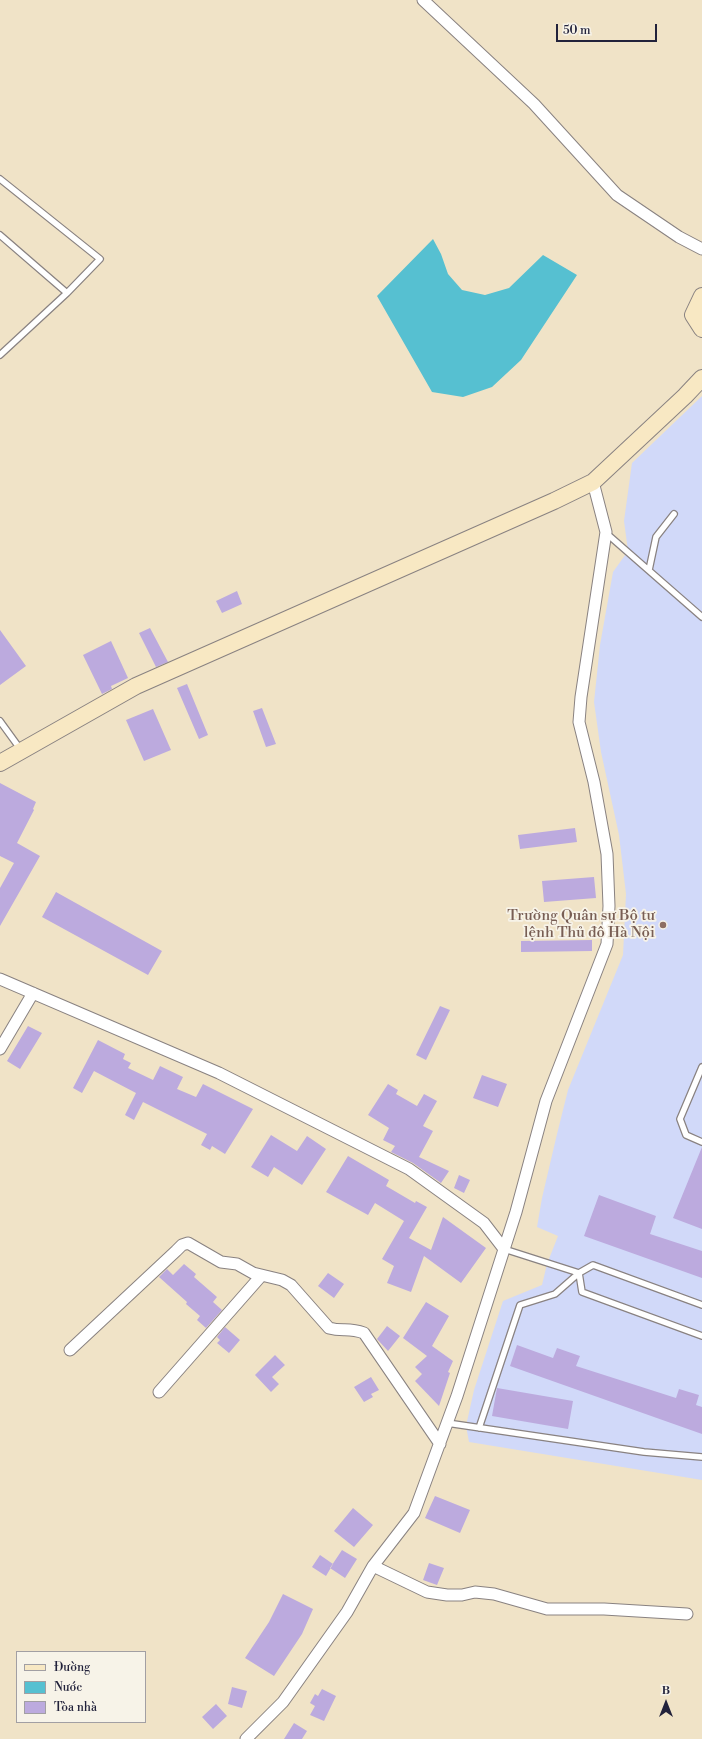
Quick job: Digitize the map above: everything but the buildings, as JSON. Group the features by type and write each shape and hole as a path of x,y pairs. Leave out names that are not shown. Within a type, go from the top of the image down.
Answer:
{"street":[{"path":"423,0 534,104 617,195 680,237 702,249"},
{"path":"702,296 693,315 702,329"},
{"path":"2,759 22,750 136,686 554,501 593,482 685,396 702,378"},
{"path":"246,1739 283,1702 347,1612 373,1566 414,1513 440,1444 516,1212 546,1101 607,944 609,906 607,854 594,782 579,722 581,698 606,532 593,482"},
{"path":"0,979 219,1073 409,1169 484,1223 504,1249"},
{"path":"0,1049 33,993"},
{"path":"70,1350 182,1245 188,1243 221,1262 238,1264 260,1276 282,1280 291,1285 329,1328 336,1330 353,1329 364,1333 440,1444"},
{"path":"159,1392 260,1276"},
{"path":"373,1566 427,1592 447,1595 462,1595 475,1592 494,1594 547,1608 604,1609 687,1614"}],"lane":[{"path":"0,179 100,259 67,293 0,355"},
{"path":"0,235 67,293"},
{"path":"649,570 656,537 674,514"},
{"path":"606,532 702,617"},
{"path":"0,721 22,750"},
{"path":"702,1067 680,1119 686,1135 702,1142"},
{"path":"504,1249 578,1273"},
{"path":"479,1428 520,1305 555,1294 578,1273 592,1265 702,1305"},
{"path":"578,1273 582,1292 702,1336"},
{"path":"447,1423 644,1452 702,1457"}],"shaded area":[{"name":"Trường Quân sự Bộ tư lệnh Thủ đô Hà Nội","path":"702,396 702,1480 469,1442 466,1426 474,1390 503,1301 542,1285 547,1264 558,1236 537,1227 542,1198 557,1134 568,1090 623,955 626,894 619,835 601,752 594,702 600,645 613,572 628,551 624,521 632,463"}],"water":[{"path":"433,239 441,254 448,274 462,290 485,295 509,288 543,255 577,275 521,360 492,387 463,397 432,392 377,296"}],"place":[{"name":"Trường Quân sự Bộ tư lệnh Thủ đô Hà Nội","path":"663,925"}]}
